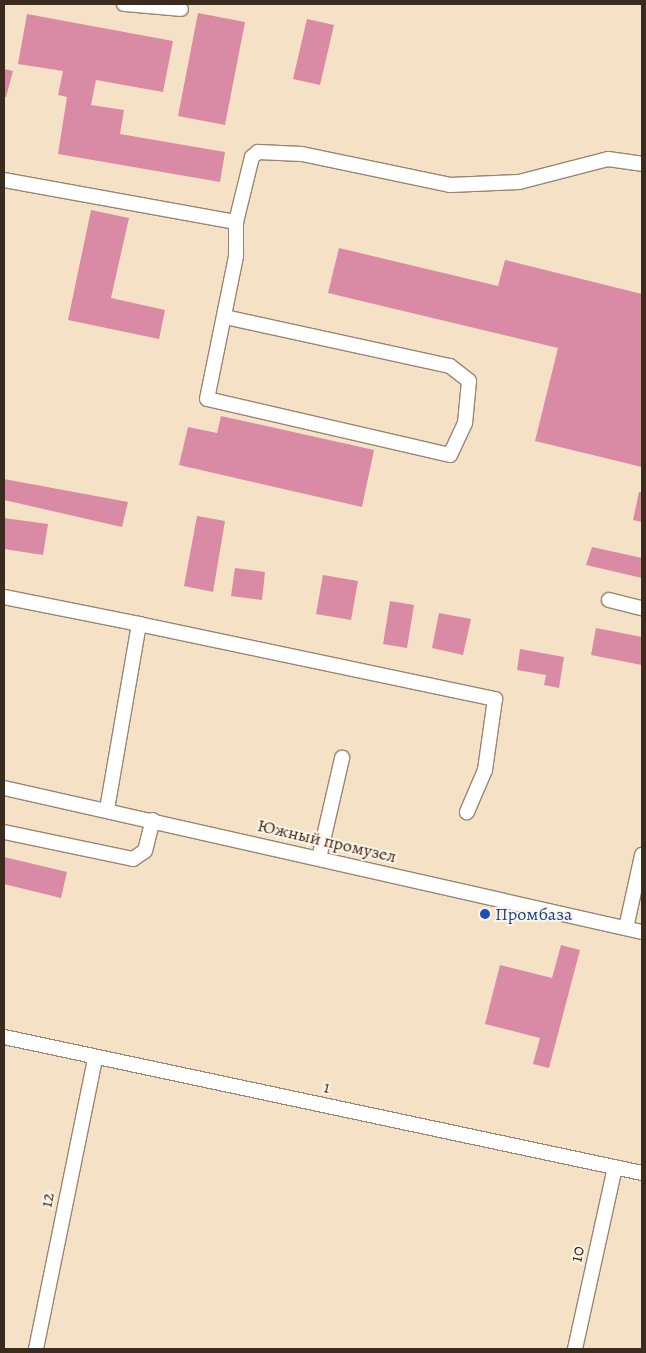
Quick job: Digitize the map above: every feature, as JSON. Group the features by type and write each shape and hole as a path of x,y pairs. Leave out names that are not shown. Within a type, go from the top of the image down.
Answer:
{"street":[{"path":"124,4 181,9"},
{"path":"225,317 450,366 469,381 465,423 450,455 207,399 236,256 236,222 252,157 258,152 302,154 450,185 519,182 608,159 642,164"},
{"path":"4,180 236,222"},
{"path":"4,597 495,698 485,770 467,812"},
{"path":"609,600 642,608"},
{"path":"107,809 139,624"},
{"path":"319,858 342,758"},
{"name":"Южный промузел","path":"4,788 107,809 642,932"},
{"path":"4,832 133,859 145,851 152,820"},
{"path":"626,928 642,855"},
{"name":"1","path":"4,1038 642,1173"},
{"name":"12","path":"36,1349 96,1058"},
{"name":"10","path":"575,1349 615,1167"}],"building":[{"path":"198,13 245,22 225,125 178,116"},
{"path":"27,14 173,41 163,92 96,80 91,105 124,110 120,134 225,152 220,182 58,154 67,97 58,95 63,71 18,64"},
{"path":"307,19 334,25 320,85 293,79"},
{"path":"4,69 13,71 6,97 4,97"},
{"path":"91,210 129,218 111,298 165,310 159,339 68,320"},
{"path":"339,248 498,286 505,260 642,294 642,467 535,441 558,348 328,293"},
{"path":"221,416 374,450 362,507 179,465 188,427 217,433"},
{"path":"4,479 128,502 122,527 4,500"},
{"path":"639,492 642,492 642,522 633,520"},
{"path":"197,516 225,521 213,592 184,586"},
{"path":"4,518 48,524 43,555 4,549"},
{"path":"592,547 642,558 642,578 586,565"},
{"path":"235,568 265,572 262,600 231,596"},
{"path":"323,575 358,581 351,620 316,614"},
{"path":"390,601 414,605 407,648 383,644"},
{"path":"439,613 471,619 463,655 432,648"},
{"path":"596,628 642,637 642,665 591,655"},
{"path":"520,649 564,657 559,688 544,685 546,675 517,670"},
{"path":"4,857 67,872 61,898 4,884"},
{"path":"561,945 580,950 549,1068 533,1064 540,1038 485,1024 500,965 552,978"}],"place":[{"name":"Промбаза","path":"485,914"}]}
